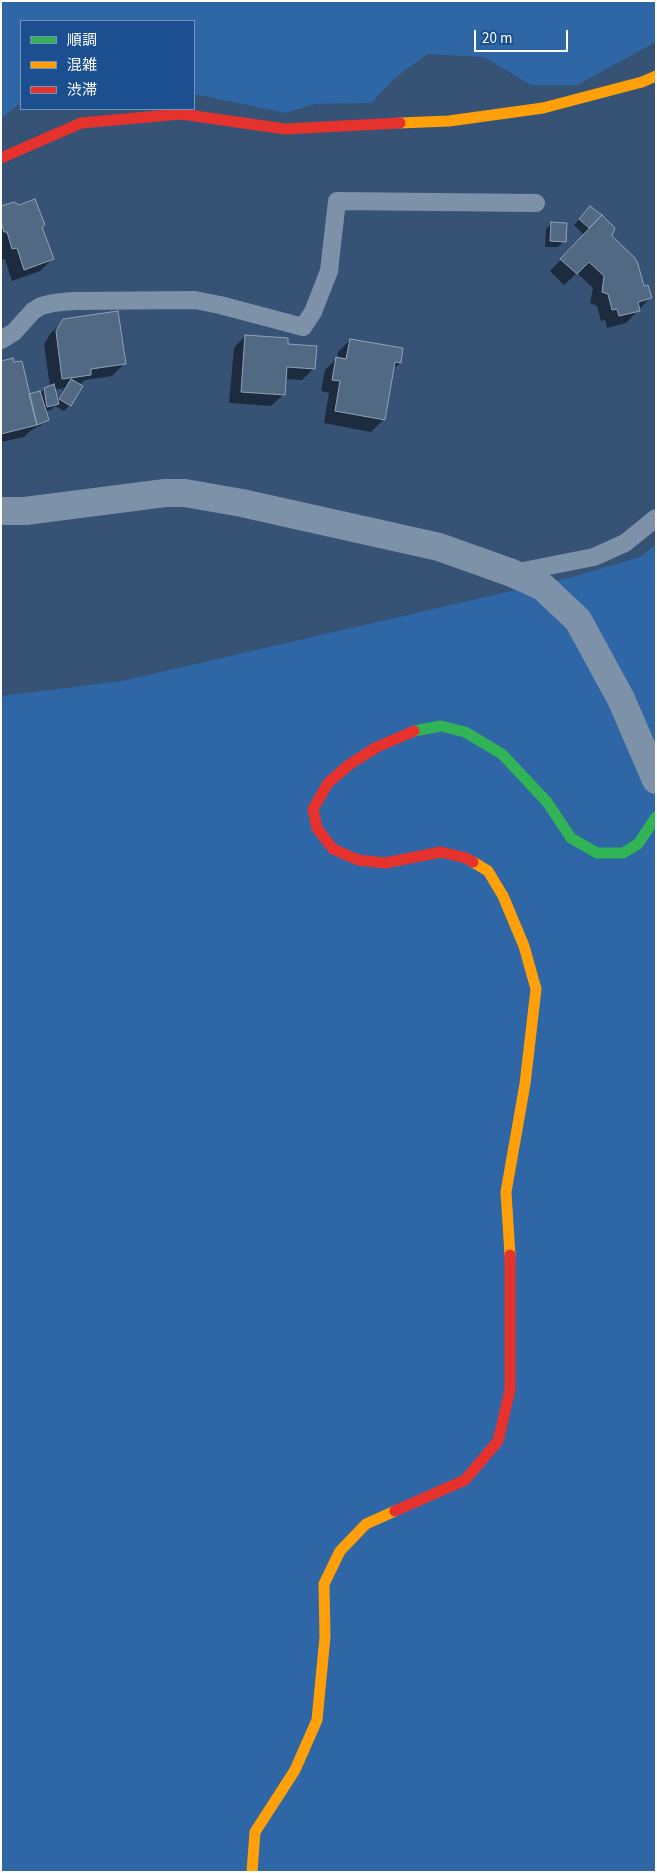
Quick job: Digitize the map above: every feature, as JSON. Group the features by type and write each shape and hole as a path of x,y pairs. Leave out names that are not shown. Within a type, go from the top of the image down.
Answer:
{"street":[{"path":"1,158 81,123 181,114 285,130 449,121 543,108 642,82 656,76"},
{"path":"1,511 25,511 165,493 185,494 242,503 439,547 512,573 543,587 578,620 622,699 656,780"},
{"path":"252,1872 255,1832 295,1770 316,1720 325,1637 324,1584 340,1551 366,1524 465,1480 498,1441 510,1390 510,1242 506,1192 525,1084 536,989 524,946 503,896 488,871 466,858 440,852 385,863 358,860 333,849 317,828 313,809 328,783 350,764 377,746 419,729 441,726 465,732 502,754 547,802 570,838 597,853 623,853 638,844 656,817"}],"lane":[{"path":"1,340 14,332 33,311 41,306 73,301 195,300 303,327 314,312 329,271 337,201 536,203"},
{"path":"512,573 594,557 625,543 656,518"}],"shaded area":[{"path":"1,1 656,1 656,42 577,85 531,85 484,57 427,54 394,79 371,103 315,104 286,113 195,94 195,20 20,20 20,103 1,119"},
{"path":"656,544 656,1872 1,1872 1,696 122,681 576,576 640,557"}],"building":[{"path":"35,199 45,225 42,227 54,259 24,270 17,248 12,249 7,232 4,232 1,223 1,206 14,202 19,205"},
{"path":"590,206 602,215 589,228 579,219"},
{"path":"602,215 615,228 612,236 635,258 644,286 648,285 652,298 638,302 640,311 619,316 617,309 612,310 608,294 602,292 604,276 589,262 577,274 560,259"},
{"path":"551,222 567,223 566,242 550,241"},
{"path":"118,311 126,364 91,369 91,375 62,379 56,331 63,319"},
{"path":"245,335 288,338 288,344 317,346 315,369 287,367 285,395 241,392"},
{"path":"350,339 403,348 401,363 395,362 385,420 335,411 340,381 332,380 336,357 346,359"},
{"path":"13,358 14,362 22,361 37,425 1,434 1,361"},
{"path":"71,379 83,386 71,406 59,399"},
{"path":"54,384 59,404 47,407 44,388"},
{"path":"40,391 49,420 37,425 29,394"}],"traffic: fast":[{"path":"414,731 441,726 465,732 502,754 547,802 571,838 597,853 623,853 638,844 656,817"}],"traffic: slow":[{"path":"400,123 449,121 543,108 642,82 656,76"},
{"path":"473,862 488,871 503,896 524,946 536,989 525,1084 506,1192 510,1255"},
{"path":"252,1872 255,1832 295,1770 317,1720 325,1637 324,1584 340,1551 366,1524 395,1511"}],"traffic: jam":[{"path":"1,158 81,123 181,114 285,129 400,123"},
{"path":"414,731 377,747 350,764 328,783 313,809 317,828 333,849 358,860 385,863 441,852 466,858 473,862"},
{"path":"395,1511 465,1480 498,1441 510,1390 510,1255"}]}
